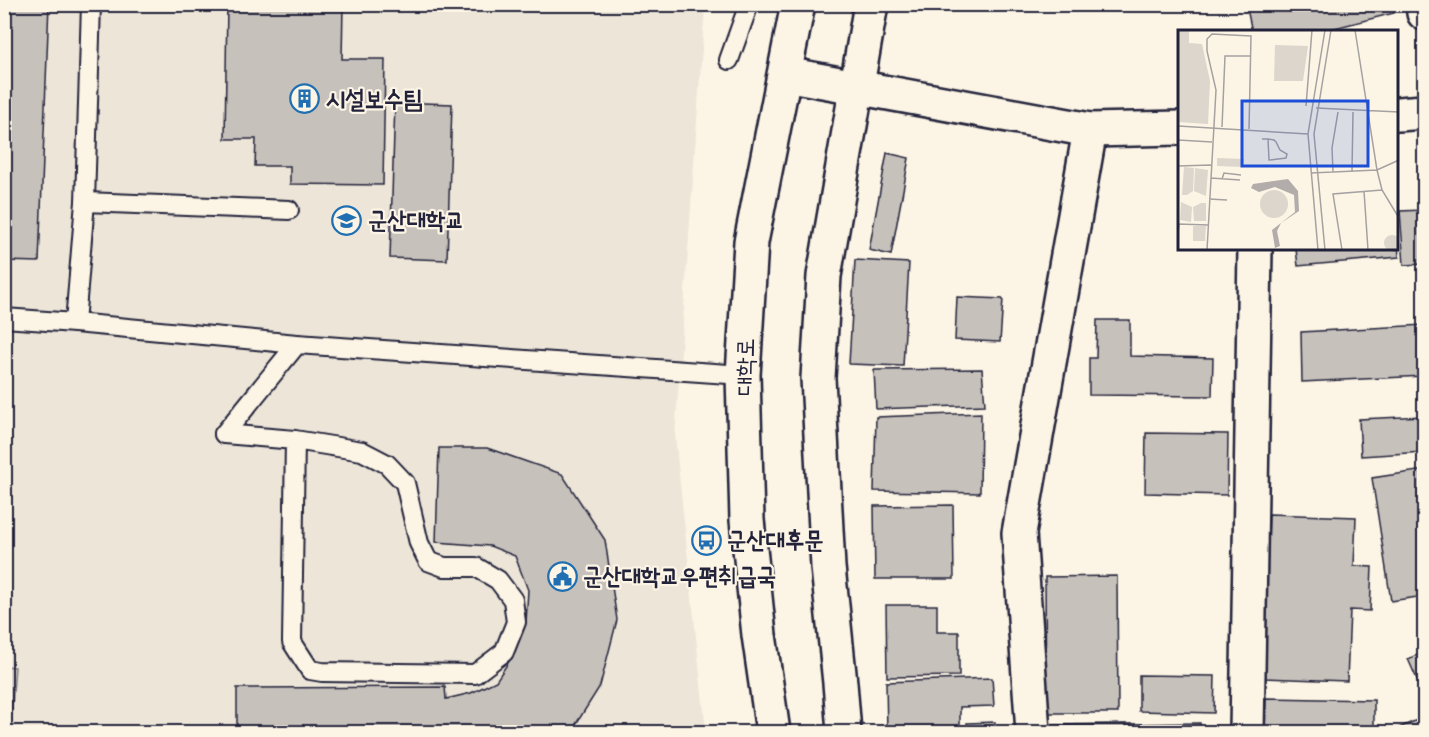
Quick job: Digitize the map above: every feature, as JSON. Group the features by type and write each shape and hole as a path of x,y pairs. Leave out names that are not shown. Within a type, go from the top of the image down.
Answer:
{"street":[{"name":"대학로","path":"773,732 759,635 747,520 743,375 751,242 798,4"},
{"path":"844,732 828,567 818,378 824,276 871,4"},
{"path":"1423,4 1425,13"},
{"path":"785,74 1090,130 1178,128"},
{"path":"1399,114 1425,112"},
{"path":"1033,732 1019,533 1090,130"},
{"path":"1247,732 1255,250"}],"lane":[{"path":"75,323 85,202 91,4"},
{"path":"729,60 749,4"},
{"path":"85,202 289,210"},
{"path":"4,318 297,344 743,375"},
{"path":"295,440 292,642 310,670 475,674 504,652 516,622 513,600 498,580 476,567 444,567 428,561 419,543 405,483 387,464 362,451 295,440 224,434 297,344"}],"shaded area":[{"name":"군산대학교","path":"4,5 705,5 675,436 706,732 5,732"},
{"path":"5,666 15,667 10,732 5,732"}],"building":[{"path":"4,4 49,4 39,262 4,261"},
{"name":"시설보수팀","path":"227,4 343,4 342,59 385,59 383,185 290,184 290,166 255,166 256,139 225,139"},
{"path":"1246,4 1392,4 1394,13 1327,30 1252,30"},
{"path":"395,102 452,104 447,260 390,258"},
{"path":"887,153 909,158 891,255 869,250"},
{"path":"1423,210 1424,264 1404,265 1400,211"},
{"path":"1296,250 1398,250 1399,257 1298,266"},
{"path":"855,260 909,263 903,366 849,364"},
{"path":"957,297 1003,299 1000,342 955,340"},
{"path":"1097,320 1130,320 1130,356 1213,358 1212,396 1089,395 1089,358 1096,358"},
{"path":"1424,325 1424,376 1302,382 1301,332"},
{"path":"982,369 985,405 876,409 874,370"},
{"path":"981,413 980,493 874,491 876,417"},
{"path":"1424,416 1424,452 1361,456 1359,419"},
{"path":"1146,433 1228,434 1227,495 1145,493"},
{"path":"439,448 487,448 562,474 605,540 617,620 600,686 571,732 237,732 237,688 445,687 446,699 471,693 496,681 514,654 526,623 528,590 515,556 490,546 436,542"},
{"path":"1424,470 1424,596 1391,601 1372,478"},
{"path":"953,505 954,579 875,579 874,506"},
{"path":"1269,514 1356,517 1354,566 1372,567 1370,611 1350,610 1347,681 1263,678"},
{"path":"1117,576 1118,713 1046,713 1045,577"},
{"path":"886,605 937,605 937,632 959,632 959,676 887,677"},
{"path":"1424,652 1424,695 1408,659"},
{"path":"1139,675 1215,676 1214,713 1139,711"},
{"path":"992,678 994,706 960,707 960,729 887,732 886,682"},
{"path":"1266,698 1374,700 1374,732 1265,732"},
{"path":"1424,717 1424,732 1390,732"},
{"path":"995,722 995,732 968,732 967,723"},
{"path":"1200,723 1200,732 1050,732 1050,725"}],"place":[{"name":"시설보수팀","path":"305,99"},
{"name":"군산대학교","path":"347,220"},
{"name":"군산대후문","path":"706,540"},
{"name":"군산대학교우편취급국","path":"562,576"}]}
